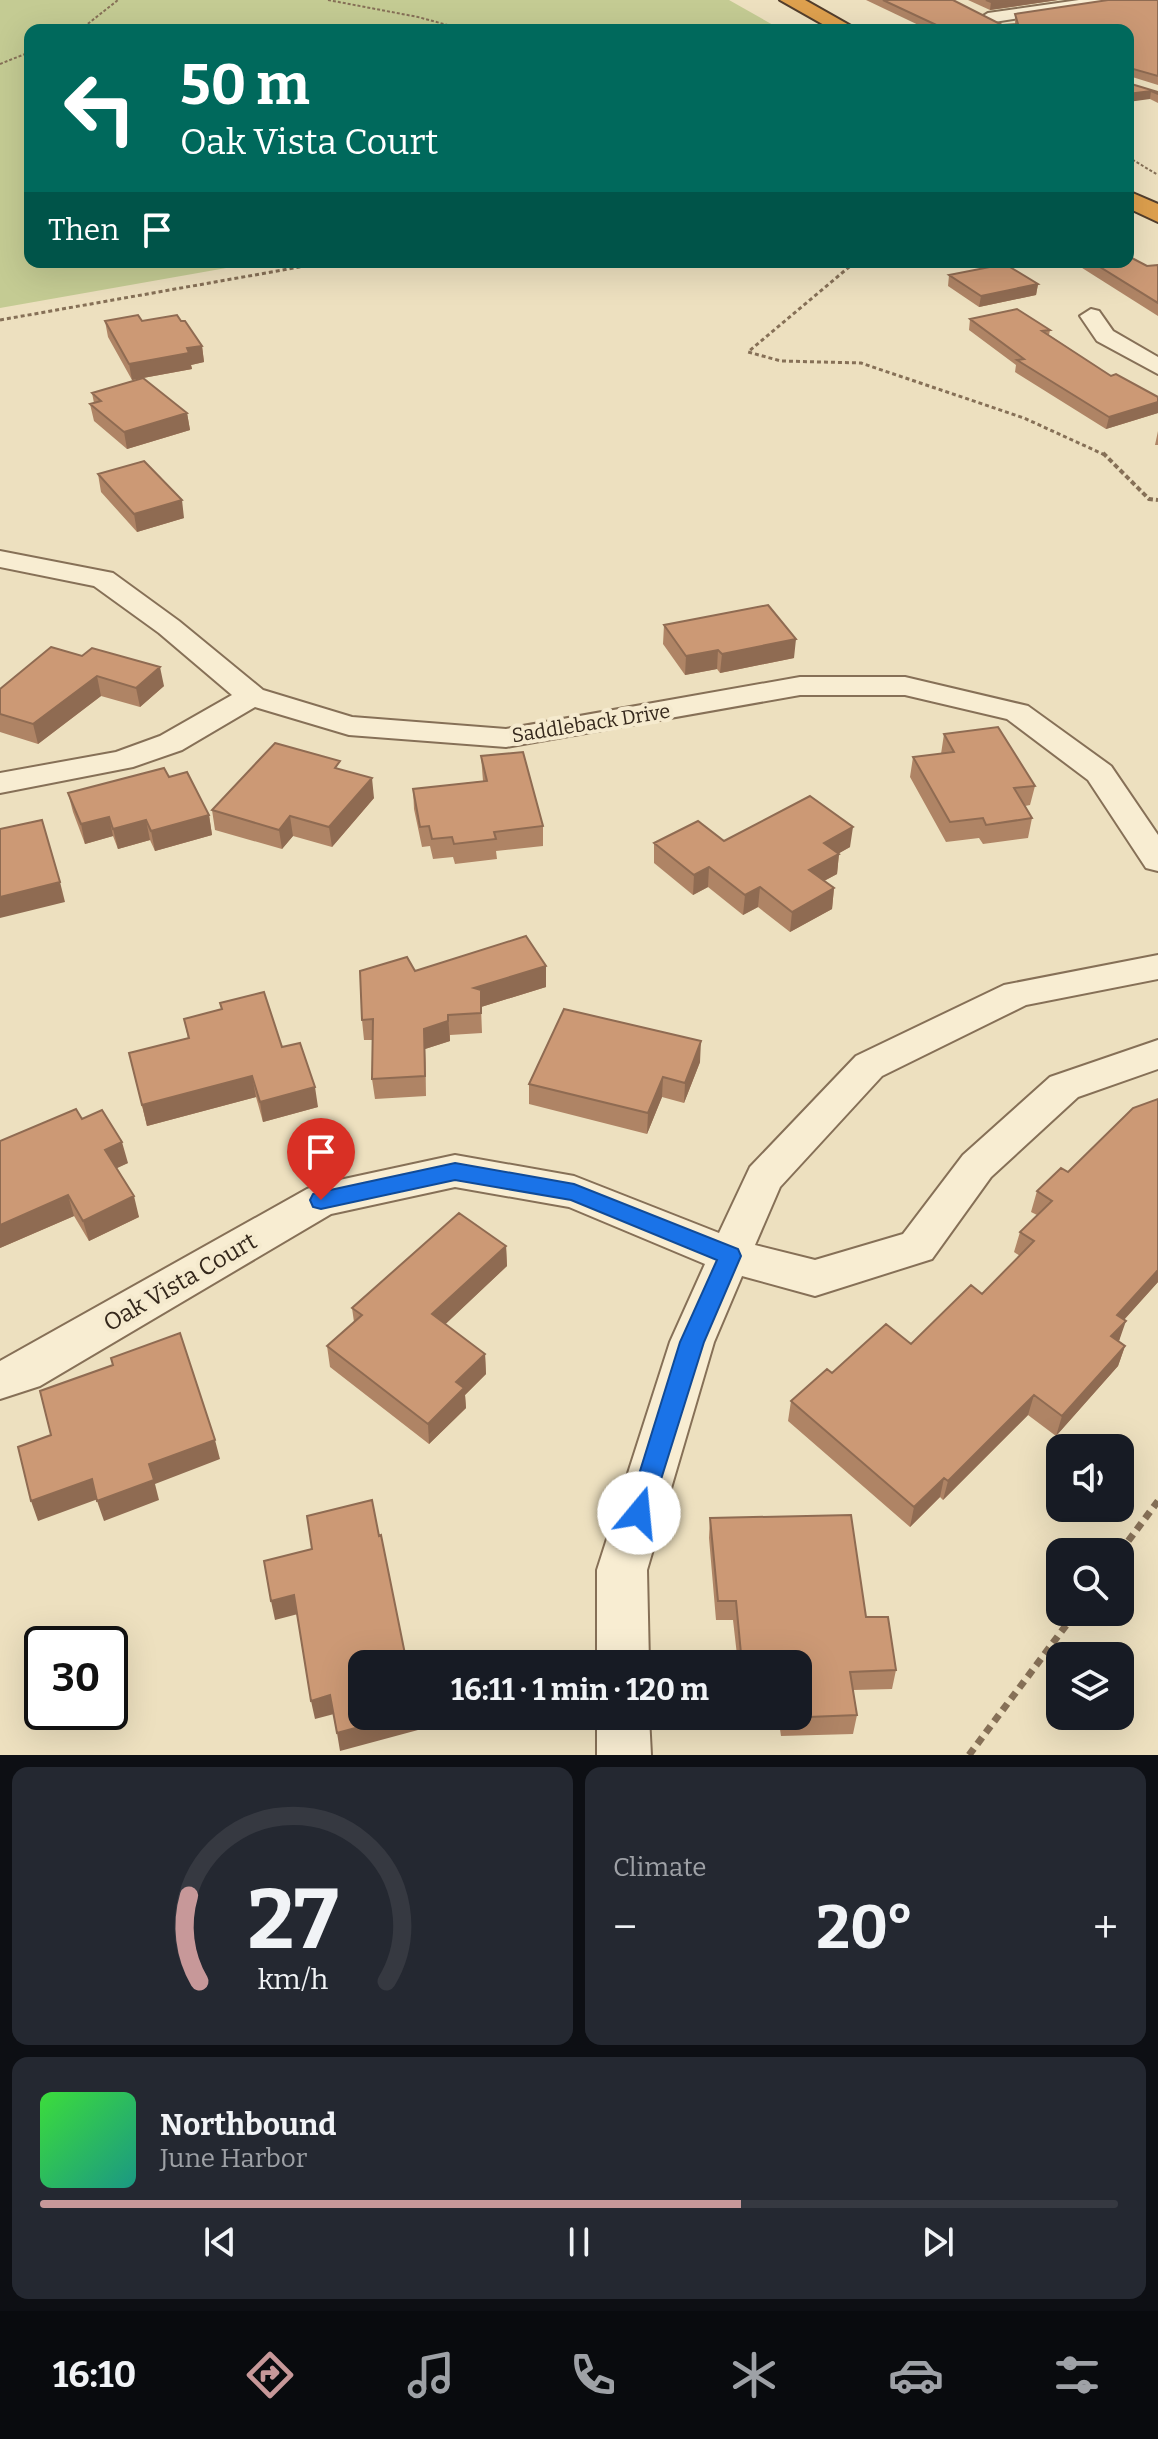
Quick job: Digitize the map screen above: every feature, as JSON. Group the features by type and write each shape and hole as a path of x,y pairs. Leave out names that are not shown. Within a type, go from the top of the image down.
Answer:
{"highway":[{"path":"781,4 806,24"},
{"path":"781,4 833,24"},
{"path":"1134,179 1158,192"},
{"path":"1134,201 1158,214"}],"street":[{"path":"1000,24 981,15 1109,0"},
{"path":"1091,316 1105,336 1158,367"},
{"name":"Saddleback Drive","path":"0,559 103,579 169,627 252,696 349,726 506,738 800,686 905,686 1017,712 1100,773 1158,860"},
{"path":"0,783 122,760 171,743 252,696"},
{"path":"623,1650 622,1570 692,1342 764,1178 869,1066 1017,994 1158,967"},
{"name":"Oak Vista Court","path":"0,1380 24,1372 321,1200 455,1171 574,1192 730,1256 815,1278 917,1247 977,1166 1064,1087 1158,1054"},
{"path":"623,1730 624,1755"}],"path":[{"path":"88,24 118,0"},
{"path":"328,0 444,24"},
{"path":"0,64 24,54"},
{"path":"1134,161 1158,175"},
{"path":"0,320 294,268"},
{"path":"848,268 748,352 781,361 861,363 1024,418 1103,453 1149,499 1158,500"},
{"path":"1130,1538 1158,1501"},
{"path":"969,1755 1066,1626"}],"green space":[{"path":"0,0 729,0 771,24 24,24 24,268 226,268 0,308"}],"building":[{"path":"883,0 953,0 1000,24 934,24"},
{"path":"1108,0 1158,0 1158,76 1134,69 1134,24 1018,24 1015,14"},
{"path":"1134,85 1158,92 1158,94 1151,91 1134,93"},
{"path":"1134,259 1147,266 1158,265 1158,303 1102,268 1134,268"},
{"path":"985,268 1012,268 1038,284 981,296 949,275"},
{"path":"1017,309 1050,330 1042,331 1111,376 1116,374 1158,397 1158,402 1109,417 1017,360 1024,359 970,319"},
{"path":"138,315 142,321 177,315 185,321 202,346 187,348 189,353 129,364 105,321"},
{"path":"143,378 187,413 124,432 90,404 101,401 92,393"},
{"path":"144,461 182,500 134,514 98,474"},
{"path":"768,605 796,639 722,654 718,650 686,656 664,625"},
{"path":"51,647 82,656 92,648 160,667 136,688 97,676 33,724 0,714 0,689"},
{"path":"998,727 1035,786 1014,788 1032,818 986,825 983,818 950,822 913,757 954,752 944,734"},
{"path":"275,743 340,761 335,768 372,778 329,827 290,816 279,830 212,810"},
{"path":"523,752 543,826 494,832 496,839 454,844 452,837 432,839 429,826 420,827 413,789 487,781 481,756"},
{"path":"164,768 169,777 187,772 209,815 151,831 146,820 113,829 109,817 81,824 68,793"},
{"path":"810,796 853,827 824,843 839,854 809,870 834,888 792,912 760,887 745,895 709,867 694,875 654,843 698,821 724,841"},
{"path":"42,820 60,882 0,897 0,829"},
{"path":"526,936 546,966 474,988 481,990 481,1013 448,1015 448,1021 424,1029 425,1076 372,1079 373,1019 362,1020 360,971 407,957 415,971"},
{"path":"264,992 282,1047 300,1043 315,1087 260,1102 252,1076 142,1105 129,1053 189,1038 184,1019 222,1009 220,1003"},
{"path":"564,1009 701,1041 685,1083 663,1077 648,1113 529,1084"},
{"path":"1158,1099 1158,1270 1117,1315 1126,1321 1111,1336 1125,1346 1062,1416 1034,1395 948,1481 944,1478 914,1507 791,1401 827,1369 832,1373 886,1324 911,1344 971,1285 982,1294 1034,1241 1020,1232 1052,1201 1037,1191 1061,1168 1068,1172 1133,1108"},
{"path":"76,1109 82,1119 102,1110 122,1142 105,1150 134,1196 83,1221 68,1195 0,1225 0,1141"},
{"path":"459,1213 506,1246 432,1314 485,1354 456,1382 464,1388 428,1424 327,1346 362,1315 352,1308"},
{"path":"180,1333 215,1440 149,1464 154,1480 97,1501 92,1479 31,1501 18,1447 51,1435 40,1391 113,1365 111,1358"},
{"path":"372,1500 404,1650 348,1650 348,1730 337,1733 330,1695 311,1701 294,1595 271,1601 264,1561 312,1549 307,1516"},
{"path":"851,1515 866,1617 888,1617 896,1670 850,1672 857,1715 812,1717 812,1650 741,1650 736,1601 718,1601 710,1518"}],"route":[{"path":"321,1200 455,1171 574,1192 730,1256 692,1342 639,1513"}]}
